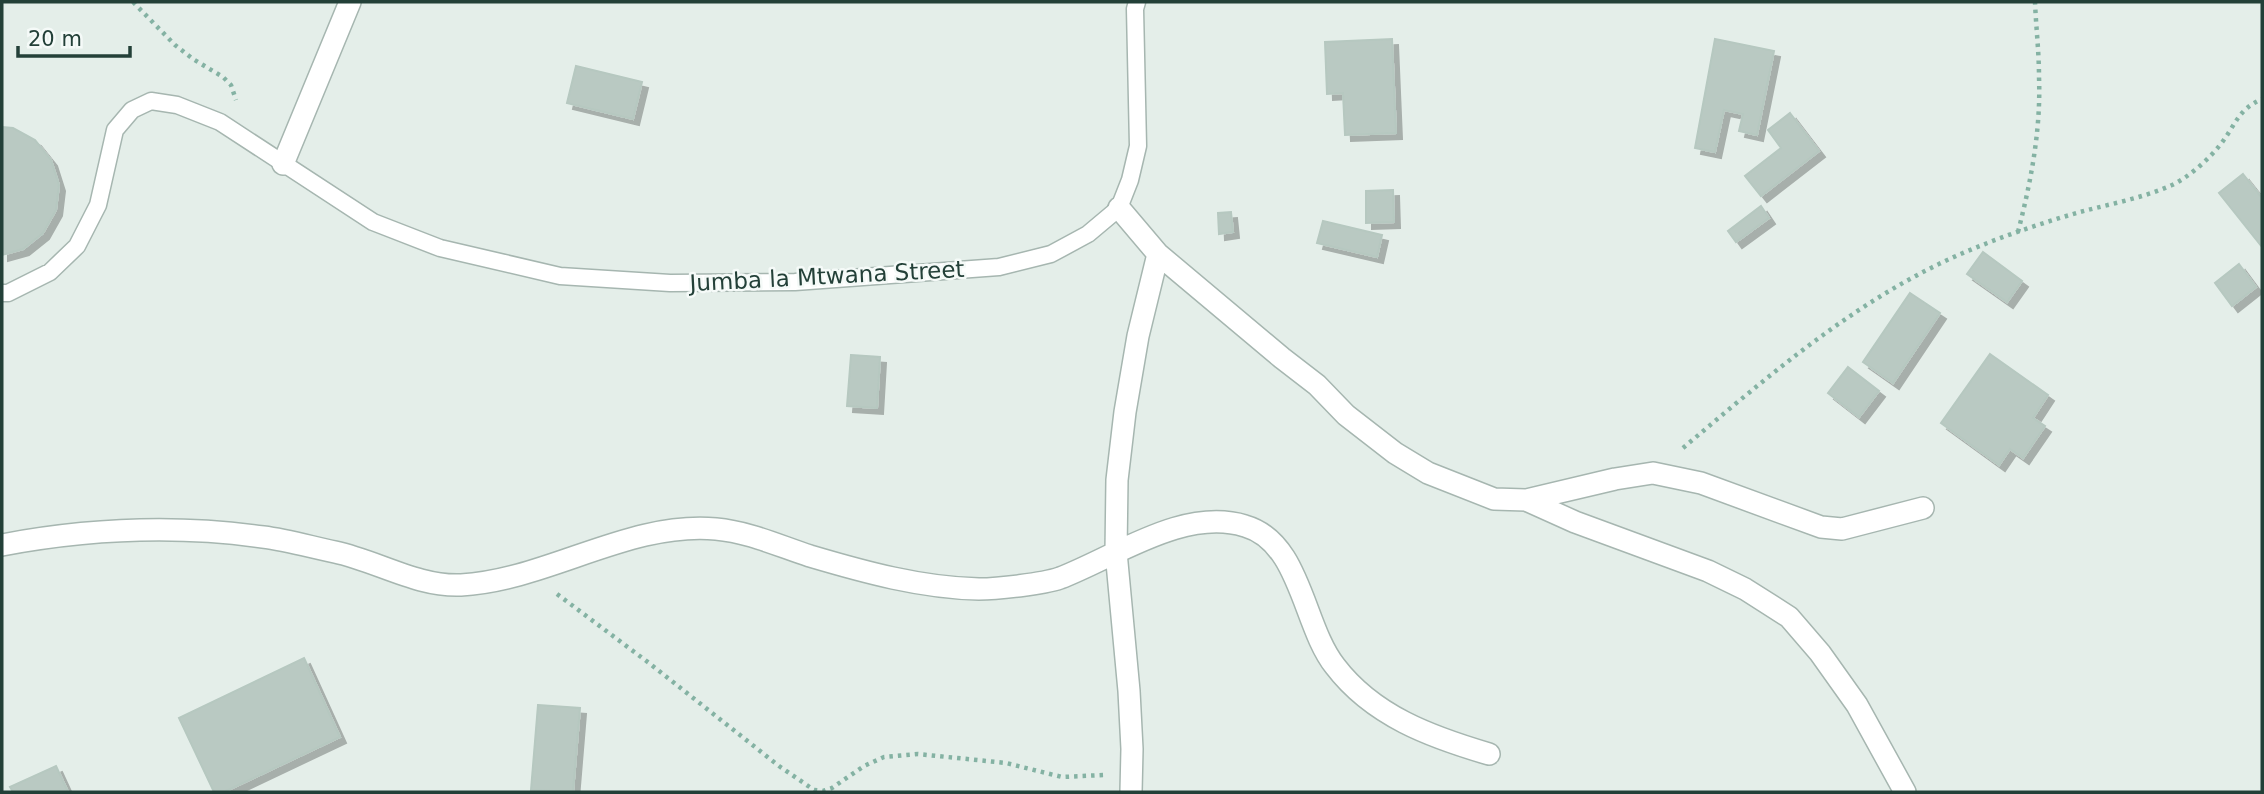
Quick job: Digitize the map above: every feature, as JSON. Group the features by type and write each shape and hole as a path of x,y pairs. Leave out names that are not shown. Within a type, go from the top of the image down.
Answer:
{"street":[{"path":"283,164 351,2"},
{"path":"1119,208 1158,254 1317,385 1346,415 1395,453 1429,473 1494,499 1526,500 1653,473 1701,483 1821,527 1842,529 1923,508"},
{"path":"1131,792 1129,691 1116,552 1117,480 1138,335 1158,254"},
{"path":"1526,500 1575,522 1708,571 1745,589 1789,617 1820,653 1857,705 1905,792"},
{"path":"2,545 86,534 174,529 264,537 349,555 421,580 457,585 493,581 527,572 652,533 685,528 717,529 748,535 871,573 924,583 980,589 1056,580 1116,552 1190,525 1219,521 1246,526 1267,536 1282,553 1333,664 1357,690 1402,722 1437,738 1489,754"}],"lane":[{"path":"1119,208 1130,180 1138,146 1137,2"},
{"name":"Jumba la Mtwana Street","path":"2,293 8,293 50,272 77,246 98,205 115,130 132,110 151,101 177,105 220,122 373,222 440,248 560,276 670,283 794,282 999,267 1051,254 1088,233 1119,208"}],"path":[{"path":"133,2 175,45 231,85 249,141"},
{"path":"2018,233 2030,184 2037,133 2039,79 2035,2"},
{"path":"1653,473 1764,380 1882,295 1929,268 1975,248 2173,184 2199,166 2221,144 2241,112 2262,99"},
{"path":"527,572 814,790 832,788 864,766 884,757 918,754 1006,763 1062,777 1104,775 1132,767"}],"building":[{"path":"1392,39 1396,133 1345,135 1343,93 1327,94 1325,42"},
{"path":"1715,39 1774,51 1757,135 1739,131 1743,114 1724,110 1715,152 1695,148"},
{"path":"576,66 642,82 633,119 567,103"},
{"path":"1790,113 1819,151 1761,196 1745,176 1781,148 1768,130"},
{"path":"2,127 13,128 35,140 51,160 59,185 56,210 43,233 23,249 2,255"},
{"path":"2243,174 2262,198 2262,247 2219,193"},
{"path":"1393,190 1394,222 1366,223 1366,191"},
{"path":"1761,206 1769,218 1736,242 1728,231"},
{"path":"1231,212 1233,232 1219,234 1218,213"},
{"path":"1323,221 1382,235 1377,257 1317,243"},
{"path":"1983,252 2022,281 2007,302 1967,274"},
{"path":"2239,264 2256,287 2232,306 2215,283"},
{"path":"1910,293 1940,313 1893,383 1863,362"},
{"path":"1990,354 2048,395 2033,418 2045,426 2023,458 2010,449 1999,465 1941,423"},
{"path":"851,355 880,357 877,408 847,406"},
{"path":"1848,367 1879,391 1859,417 1828,393"},
{"path":"304,658 340,737 224,792 214,792 179,718"},
{"path":"538,705 580,708 573,792 531,790"},
{"path":"56,766 68,792 13,792 10,787"}]}
